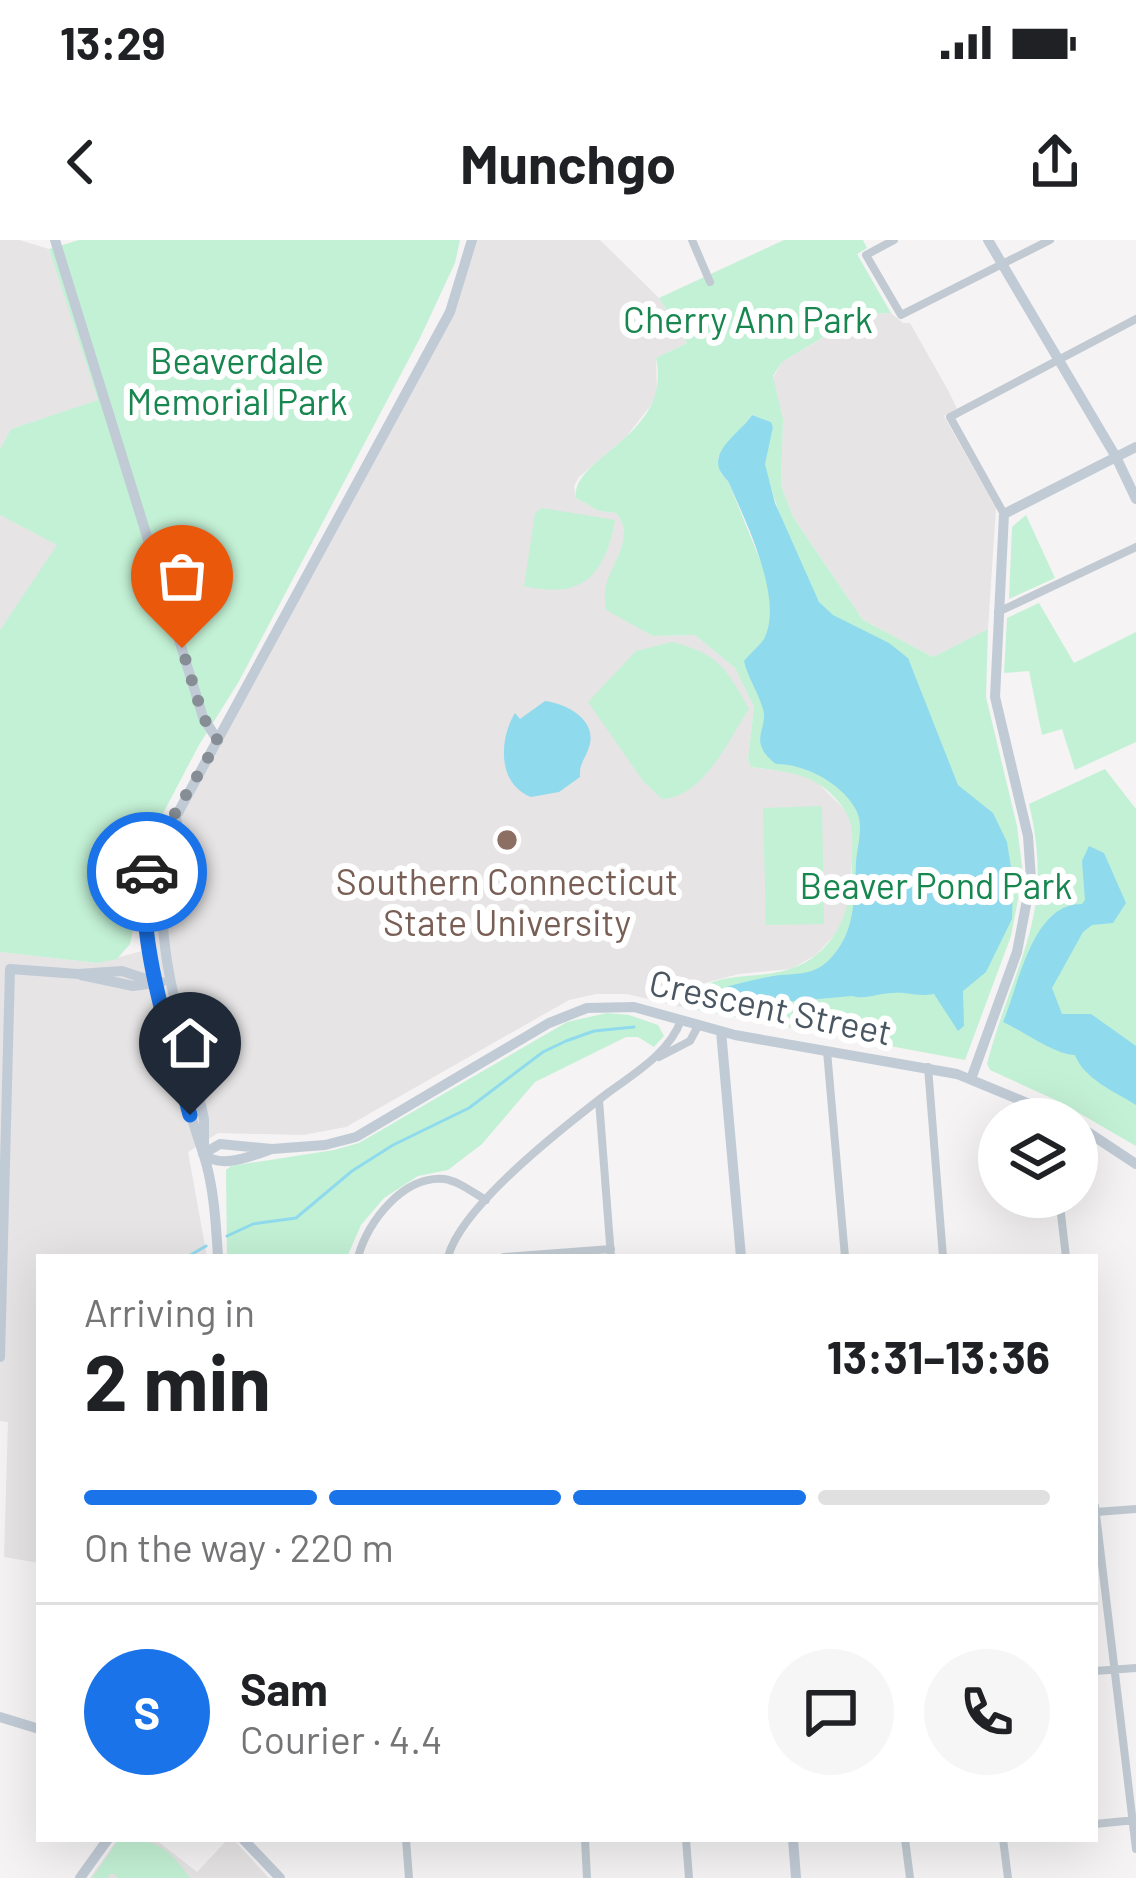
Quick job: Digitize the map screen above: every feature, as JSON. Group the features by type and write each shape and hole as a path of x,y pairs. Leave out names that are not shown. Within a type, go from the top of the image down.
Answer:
{"main road":[{"path":"55,240 203,717 218,741"},
{"path":"164,981 151,951 144,898 148,868 450,312 472,240"},
{"path":"988,240 1116,457 1136,500"},
{"path":"971,1078 1016,952 1031,879 1028,836 994,697 1004,514 1136,447"},
{"path":"190,787 161,891 164,981 190,1115 203,1154 218,1254"},
{"path":"78,974 136,968 151,951"},
{"path":"0,1357 5,968 78,974 133,986 164,981"},
{"path":"122,971 164,981"},
{"name":"Crescent Street","path":"203,1154 220,1144 272,1149 356,1137 575,1012 622,1006 721,1031 928,1067 971,1078 1014,1098"},
{"path":"721,1031 741,1254"},
{"path":"1098,1139 1136,1164"},
{"path":"0,1717 36,1728"},
{"path":"80,1878 106,1842"},
{"path":"246,1842 280,1878"},
{"path":"793,1842 796,1878"}],"street":[{"path":"692,240 710,282"},
{"path":"894,240 866,255 901,315 1050,240"},
{"path":"1004,514 950,417 1136,319"},
{"path":"998,612 1136,547"},
{"path":"452,1254 455,1234 486,1201 599,1100 652,1060 681,1021"},
{"path":"652,1060 685,1045 698,1026"},
{"path":"826,1051 845,1254"},
{"path":"928,1067 943,1254"},
{"path":"599,1100 611,1253"},
{"path":"359,1254 378,1216 406,1191 424,1183 441,1179 457,1183 486,1201"},
{"path":"1061,1218 1066,1254"},
{"path":"1098,1510 1136,1509"},
{"path":"1098,1535 1136,1850"},
{"path":"1098,1671 1136,1668"},
{"path":"1098,1824 1134,1820"},
{"path":"406,1842 409,1878"},
{"path":"585,1842 587,1878"},
{"path":"686,1842 689,1878"},
{"path":"905,1842 910,1878"},
{"path":"1004,1842 1008,1878"}],"shaded area":[{"path":"0,240 49,249 99,400 11,429 0,449"},
{"name":"Southern Connecticut State University","path":"472,240 600,240 659,298 687,343 656,358 657,393 651,405 626,437 579,477 574,486 576,498 599,511 616,513 622,521 625,539 605,589 653,636 695,635 735,668 754,707 751,767 810,775 846,811 854,828 849,908 816,955 791,969 739,974 701,984 682,1007 627,994 569,1000 346,1127 303,1135 218,1133 188,1152 206,1254 36,1254 36,1562 4,1557 8,1422 0,1421 0,952 97,963 142,951 145,883 450,312"},
{"path":"891,313 910,323 949,392 957,409 944,416 996,508 988,629 933,657 863,620 793,517 781,485 783,419 773,378 782,362 863,314"},
{"path":"0,515 58,545 0,630"},
{"path":"116,1842 159,1842 197,1872 225,1842 236,1842 269,1878 90,1878"}],"green space":[{"name":"Beaverdale Memorial Park","path":"79,240 460,240 455,263 420,338 139,859 130,888 130,944 117,959 97,963 0,952 0,630 57,545 0,515 0,449 11,429 98,400 49,249"},
{"name":"Beaver Pond Park","path":"784,240 863,240 867,248 857,254 891,313 862,314 782,362 773,376 783,419 781,485 793,517 863,620 933,657 988,629 986,697 1017,826 1023,874 1011,936 965,1060 682,1007 704,986 790,969 819,953 845,913 852,834 846,813 822,786 790,773 751,767 754,707 735,668 695,635 653,636 606,610 605,590 623,541 622,522 616,513 599,511 576,498 589,470 637,426 650,407 657,385 656,358 687,343 659,298","holes":["752,415 771,422 765,459 768,478 818,600 845,623 908,658 831,708 721,474 718,457"]},
{"path":"542,508 615,520 597,569 576,586 524,586 535,513"},
{"path":"1026,515 1055,578 1009,599 1012,527"},
{"name":"Beaver Pond Park","path":"1039,603 1074,663 1136,632 1136,742 1075,770 1062,729 1042,735 1029,671 1004,673 1007,618"},
{"path":"672,642 720,665 749,709 702,778 677,796 662,799 643,781 588,702 636,651"},
{"name":"Beaver Pond Park","path":"1105,769 1136,809 1136,1146 1098,1124 1098,1098 1051,1098 990,1070 987,1064 1035,909 1038,878 1029,804"},
{"path":"822,806 824,924 766,925 763,808"},
{"path":"607,1013 629,1015 658,1025 664,1036 654,1047 638,1037 626,1037 535,1082 482,1144 448,1170 418,1176 384,1198 361,1225 348,1254 227,1254 226,1170 231,1166 359,1143 567,1022"},
{"path":"117,1842 146,1842 161,1847 190,1878 118,1878 112,1873 107,1878 92,1878"}],"water":[{"path":"752,415 773,427 765,464 775,503 819,602 908,658 958,785 993,813 1007,842 1012,919 986,972 963,991 964,1026 958,1031 934,994 888,993 715,1008 705,1007 701,1000 705,993 808,972 829,960 852,914 860,835 858,815 840,790 809,771 776,764 760,742 763,709 744,661 764,639 769,622 766,581 752,537 718,463 725,446"},
{"path":"545,701 579,715 591,737 580,777 559,792 531,797 512,782 504,748 515,713 520,719"},
{"path":"1089,846 1104,853 1126,903 1113,923 1092,925 1083,932 1052,988 1062,1014 1091,1014 1136,1046 1136,1105 1093,1078 1075,1055 1003,1022 1039,931 1065,907 1085,900 1082,861"}],"waterway":[{"path":"227,1236 253,1224 296,1218 352,1171 469,1108 543,1052 594,1031 634,1027"},
{"path":"192,1254 206,1246"}],"way so far":[{"path":"147,872 170,822 218,741 203,717 182,648"}],"place":[{"name":"Southern Connecticut State University","path":"507,840"}],"route":[{"path":"147,872 144,898 151,951 190,1115"}],"park label":[{"name":"Cherry Ann Park","path":"748,318"}]}
